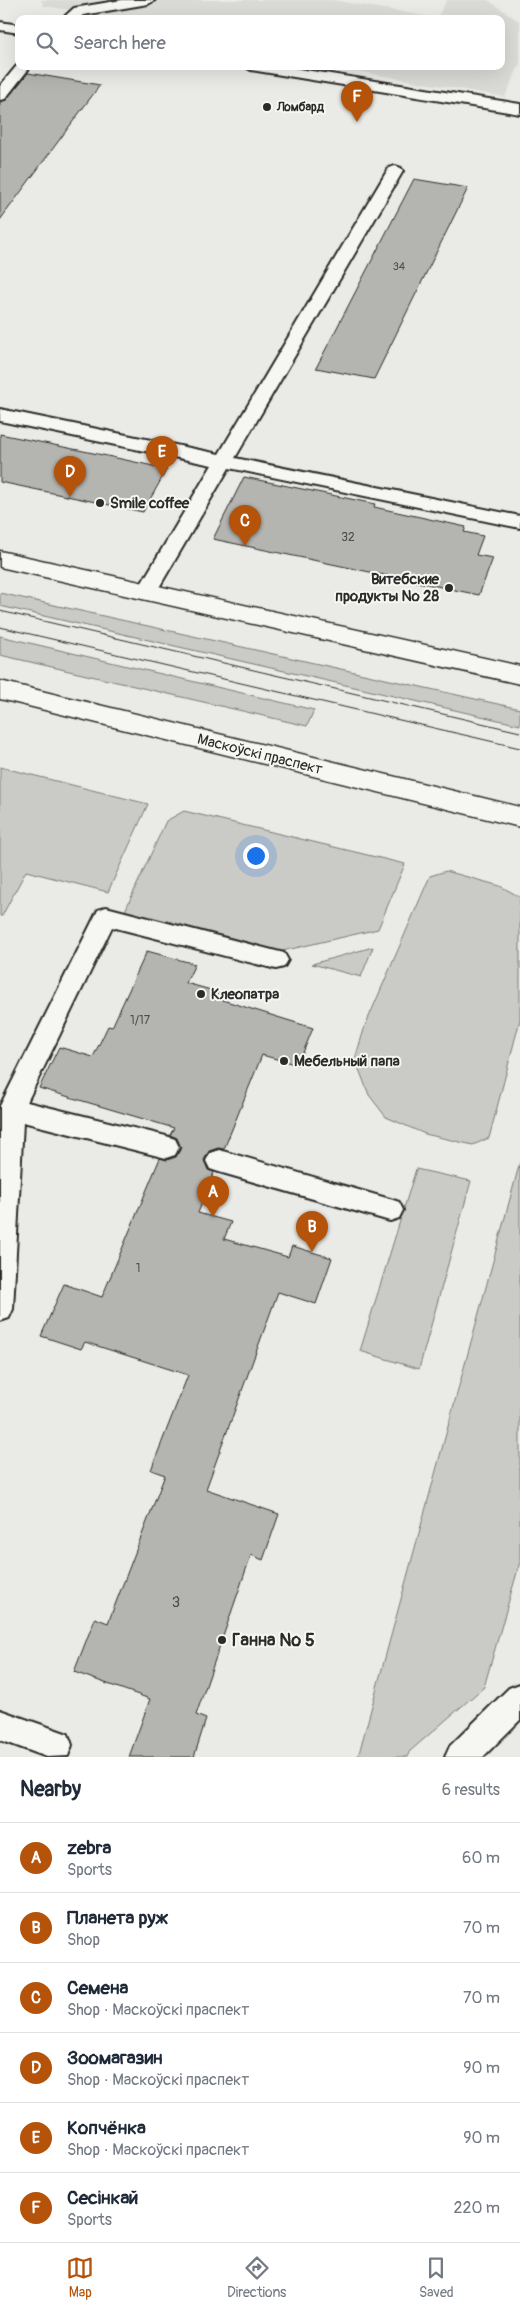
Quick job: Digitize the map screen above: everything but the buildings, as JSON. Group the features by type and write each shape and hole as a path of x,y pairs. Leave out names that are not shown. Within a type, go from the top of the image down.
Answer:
{"main road":[{"path":"0,560 520,675"},
{"name":"Маскоўскі праспект","path":"0,690 520,817"},
{"path":"489,810 520,822"}],"lane":[{"path":"73,15 78,11 148,0"},
{"path":"0,26 15,28"},
{"path":"0,96 21,70"},
{"path":"276,70 520,109"},
{"path":"147,591 395,171"},
{"path":"0,415 520,522"},
{"path":"0,1309 11,1109 106,916 276,960"},
{"path":"11,1109 166,1146"},
{"path":"219,1161 390,1210"},
{"path":"461,1757 520,1699"},
{"path":"0,1725 57,1745"}],"shaded area":[{"path":"41,0 332,0 420,15 82,15 84,12 44,6"},
{"path":"447,0 488,0 520,22 520,63 505,97 350,70 505,70 505,15 439,15"},
{"path":"0,593 520,709 520,725 0,606"},
{"path":"0,636 314,710 307,726 0,655"},
{"path":"0,767 148,804 108,892 26,871 2,916 0,916"},
{"path":"184,811 405,864 378,929 278,952 124,913 166,821"},
{"path":"446,871 500,886 520,897 520,1020 489,1138 473,1145 425,1134 386,1117 369,1095 355,1059 365,1026 430,876"},
{"path":"373,947 361,977 312,964"},
{"path":"520,1162 520,1562 484,1687 409,1752 408,1757 358,1757"},
{"path":"416,1169 471,1181 419,1369 360,1351"}],"tram line":[{"path":"0,611 520,732"},
{"path":"0,627 520,748"}],"place":[{"name":"Ломбард","path":"267,107"},
{"name":"Сесінкай","path":"357,122"},
{"name":"Копчёнка","path":"162,477"},
{"name":"Зоомагазин","path":"70,497"},
{"name":"Smile coffee","path":"100,503"},
{"name":"Семена","path":"245,546"},
{"name":"Витебские продукты № 28","path":"449,588"},
{"name":"Клеопатра","path":"201,994"},
{"name":"Мебельный папа","path":"284,1061"},
{"name":"zebra","path":"213,1217"},
{"name":"Планета руж","path":"312,1252"},
{"name":"Ганна № 5","path":"222,1640"}]}
